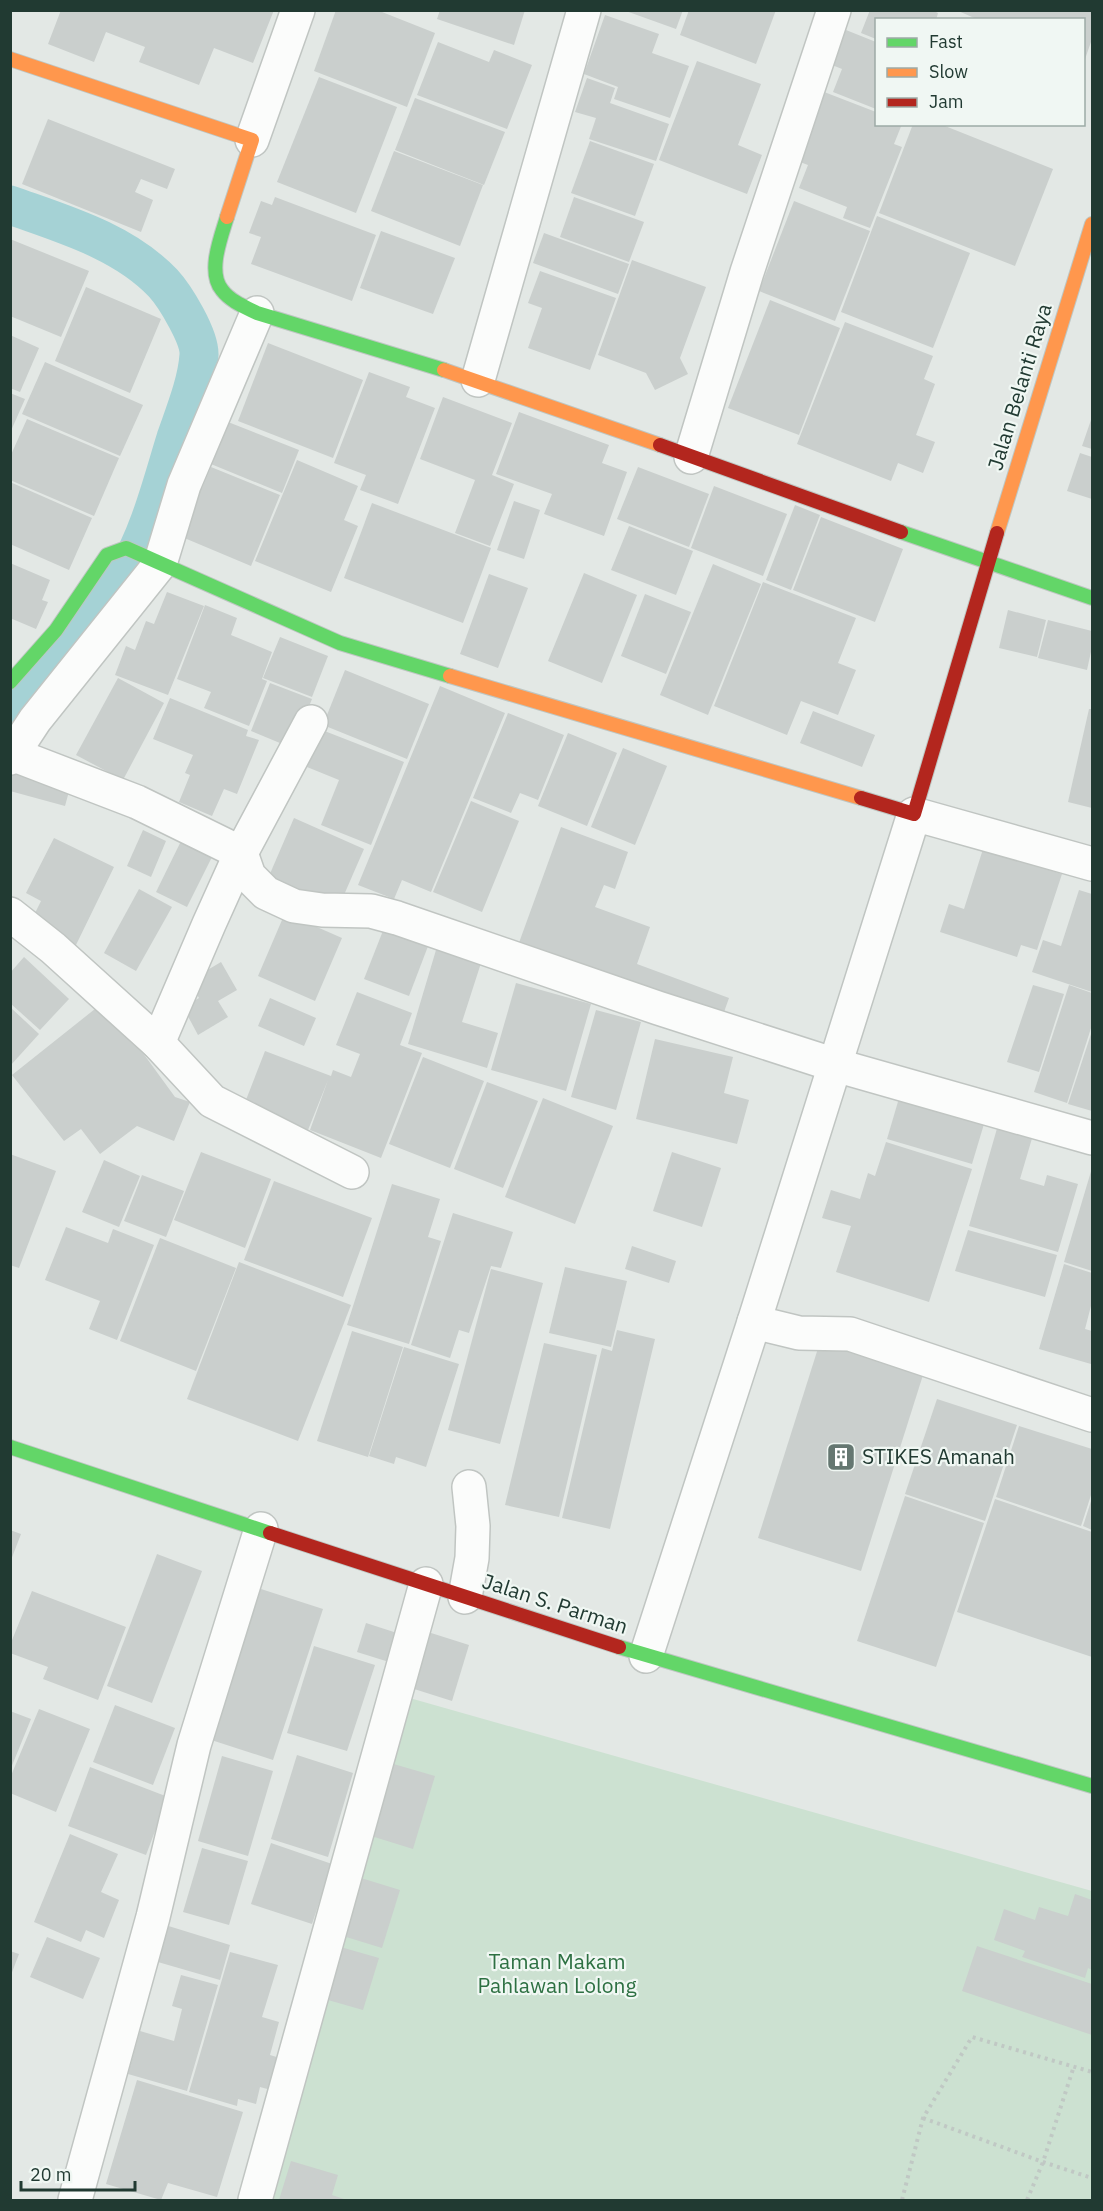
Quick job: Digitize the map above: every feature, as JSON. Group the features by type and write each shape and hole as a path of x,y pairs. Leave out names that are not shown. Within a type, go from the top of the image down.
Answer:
{"street":[{"path":"298,10 252,140 218,250 216,279 227,295 257,313 478,380 691,458 1092,598"},
{"path":"478,380 584,10"},
{"path":"691,458 747,272 834,10"},
{"path":"10,59 252,140"},
{"name":"Jalan Belanti Raya","path":"914,813 1092,224"},
{"path":"257,313 184,485 156,562 35,720 11,756 137,802 241,854 249,876 266,893 294,906 322,910 371,911 397,918 658,1008 835,1065 1092,1138"},
{"path":"10,682 56,630 107,555 126,548 340,642 620,728 1092,864"},
{"path":"158,1043 241,854 311,722"},
{"path":"646,1656 914,813"},
{"path":"10,914 53,948 158,1043 212,1101 352,1173"},
{"path":"754,1322 799,1333 850,1334 1092,1415"},
{"name":"Jalan S. Parman","path":"10,1447 646,1656 1092,1786"},
{"path":"465,1597 472,1558 473,1526 469,1487"},
{"path":"75,2200 153,1917 194,1745 261,1530"},
{"path":"255,2200 426,1584"}],"path":[{"path":"902,2200 923,2118 972,2037 1092,2072"},
{"path":"1027,2200 1043,2162 1074,2066"},
{"path":"923,2118 1092,2178"}],"green space":[{"name":"Taman Makam Pahlawan Lolong","path":"399,1695 1092,1891 1092,2200 260,2200"}],"building":[{"path":"61,10 274,10 253,63 214,48 199,85 139,62 145,47 106,32 94,62 48,44"},
{"path":"336,10 377,10 435,33 407,107 314,71"},
{"path":"440,10 525,10 514,45 437,19"},
{"path":"623,10 683,10 676,29"},
{"path":"689,10 776,10 756,64 680,35"},
{"path":"870,10 932,10 938,13 937,18 875,18 875,39 861,33"},
{"path":"956,10 1092,10 1092,39 1085,59 1085,18 974,18"},
{"path":"605,15 659,34 652,53 689,66 670,118 614,99 618,87 584,74"},
{"path":"836,26 875,42 875,109 833,92 842,69 822,61"},
{"path":"438,42 489,62 494,50 532,65 507,129 417,95"},
{"path":"697,61 761,84 738,145 762,155 747,194 659,160"},
{"path":"319,77 397,107 356,213 277,182"},
{"path":"587,78 615,88 610,103 669,124 656,161 589,139 596,118 575,112"},
{"path":"819,90 875,112 875,126 901,126 894,144 902,147 870,228 843,218 847,207 799,188 808,165 792,159"},
{"path":"415,98 505,132 484,185 395,150"},
{"path":"48,119 175,169 167,189 141,179 135,192 153,200 141,232 22,184"},
{"path":"912,126 945,126 1053,169 1015,266 879,213"},
{"path":"590,141 654,164 635,216 571,193"},
{"path":"394,151 483,185 460,246 371,211"},
{"path":"275,197 376,235 352,301 251,264 261,237 249,233 261,201 272,205"},
{"path":"574,197 644,222 629,262 560,237"},
{"path":"794,201 870,231 835,321 759,291"},
{"path":"877,216 970,253 933,348 841,312"},
{"path":"381,231 455,258 433,314 360,288"},
{"path":"544,233 629,264 618,294 533,263"},
{"path":"10,239 89,271 61,337 10,316"},
{"path":"632,260 706,287 680,358 688,374 655,390 646,373 598,355"},
{"path":"540,271 616,298 590,370 528,348 542,308 528,303"},
{"path":"86,287 161,319 130,393 55,361"},
{"path":"770,300 840,328 799,435 728,408"},
{"path":"845,322 933,356 924,379 935,384 916,435 935,442 923,473 898,463 891,481 797,444"},
{"path":"10,335 39,348 20,392 10,388"},
{"path":"268,343 363,380 333,458 238,421"},
{"path":"45,362 143,405 120,456 22,414"},
{"path":"369,372 410,387 406,397 435,408 398,504 360,490 366,475 334,463"},
{"path":"10,393 25,399 10,433"},
{"path":"443,397 512,423 492,475 514,484 490,546 455,533 475,480 420,459"},
{"path":"519,412 609,445 602,463 627,472 604,536 544,514 552,494 496,474"},
{"path":"1092,417 1092,449 1082,446"},
{"path":"27,419 119,458 94,516 10,480 10,457"},
{"path":"223,420 299,450 282,493 206,462"},
{"path":"1080,453 1092,457 1092,499 1067,491"},
{"path":"297,460 358,486 344,520 358,526 331,592 255,561"},
{"path":"211,467 280,495 251,566 182,537 195,486 202,488"},
{"path":"638,467 709,494 689,547 617,519"},
{"path":"10,482 92,518 69,570 10,544"},
{"path":"714,486 787,514 763,576 691,548"},
{"path":"514,501 540,510 524,559 497,550"},
{"path":"372,503 491,548 463,623 344,578"},
{"path":"795,505 820,515 791,590 766,580"},
{"path":"821,517 903,549 875,622 793,590"},
{"path":"629,526 693,551 676,595 611,570"},
{"path":"10,563 50,580 42,600 48,602 36,629 10,618"},
{"path":"713,564 761,584 708,715 660,695"},
{"path":"584,573 637,595 602,683 548,661"},
{"path":"489,574 528,588 498,668 460,654"},
{"path":"763,582 856,618 838,663 856,670 838,715 801,701 787,735 714,706"},
{"path":"167,592 204,606 168,695 115,675 126,646 135,650 146,621 154,624"},
{"path":"645,594 691,612 666,674 621,656"},
{"path":"205,605 237,618 231,635 272,652 262,679 267,681 249,726 204,708 211,692 177,679"},
{"path":"1008,610 1046,620 1037,657 999,648"},
{"path":"1048,620 1092,631 1092,647 1087,670 1038,658"},
{"path":"280,637 328,656 312,697 263,678"},
{"path":"345,670 429,704 407,759 323,725"},
{"path":"118,678 164,703 123,780 76,755"},
{"path":"270,683 312,699 292,748 251,731"},
{"path":"440,686 505,713 431,892 402,880 394,899 358,885"},
{"path":"170,698 248,730 246,736 259,740 237,794 224,789 212,816 179,802 190,775 185,773 193,755 153,739"},
{"path":"1089,709 1092,709 1092,808 1068,802"},
{"path":"813,711 875,735 862,767 800,743"},
{"path":"508,713 564,735 538,800 520,793 511,813 473,798"},
{"path":"322,730 404,762 371,845 321,825 339,780 307,767"},
{"path":"568,733 617,753 587,826 538,806"},
{"path":"623,748 667,766 635,845 591,827"},
{"path":"13,768 71,784 65,806 10,791"},
{"path":"471,801 519,821 482,912 433,892"},
{"path":"294,818 364,849 340,904 313,902 266,883"},
{"path":"561,827 628,852 615,889 604,885 595,907 650,927 637,964 729,998 719,1026 516,951"},
{"path":"143,830 166,841 151,877 127,866"},
{"path":"185,833 216,849 187,907 156,892"},
{"path":"54,838 114,867 75,947 29,925 41,901 26,893"},
{"path":"983,849 1062,874 1037,950 1021,945 1017,957 940,932 949,904 964,909"},
{"path":"139,889 172,907 136,971 104,953"},
{"path":"1079,890 1092,894 1092,992 1032,972 1043,940 1061,946"},
{"path":"285,913 342,938 315,1001 258,976"},
{"path":"386,923 430,941 409,996 364,979"},
{"path":"436,950 481,963 462,1022 498,1033 487,1068 408,1044"},
{"path":"24,957 69,999 40,1030 10,1003 10,973"},
{"path":"221,962 237,990 218,1001 228,1017 198,1035 183,1007 199,998 189,981"},
{"path":"516,983 591,1004 566,1091 491,1070"},
{"path":"1033,985 1064,994 1039,1072 1007,1062"},
{"path":"1069,985 1092,993 1092,1025 1067,1103 1034,1092"},
{"path":"357,992 412,1013 400,1045 422,1053 381,1158 310,1130 328,1080 308,1130 244,1105 265,1051 331,1076 333,1070 351,1077 360,1054 336,1045"},
{"path":"270,998 316,1018 304,1046 258,1026"},
{"path":"105,1001 175,1097 190,1102 174,1141 137,1126 100,1154 81,1129 64,1141 12,1075"},
{"path":"10,1007 39,1034 10,1066"},
{"path":"596,1010 641,1022 616,1110 571,1097"},
{"path":"1092,1031 1092,1111 1068,1104"},
{"path":"655,1039 733,1057 724,1093 749,1100 737,1144 636,1119"},
{"path":"423,1057 484,1081 450,1168 389,1144"},
{"path":"487,1082 538,1101 503,1188 454,1169"},
{"path":"902,1088 987,1114 972,1164 887,1139"},
{"path":"543,1098 613,1126 575,1224 505,1197"},
{"path":"998,1125 1033,1135 1020,1179 1044,1186 1047,1175 1078,1184 1058,1252 969,1226"},
{"path":"886,1142 972,1169 929,1302 836,1272 851,1226 822,1218 831,1190 860,1199 868,1173 875,1176"},
{"path":"201,1152 271,1179 245,1248 174,1220"},
{"path":"672,1152 721,1168 702,1227 653,1211"},
{"path":"10,1154 56,1171 19,1268 10,1265"},
{"path":"104,1160 140,1176 119,1227 82,1212"},
{"path":"1092,1168 1092,1271 1064,1262"},
{"path":"142,1175 184,1191 166,1237 124,1221"},
{"path":"274,1181 372,1218 343,1297 244,1260"},
{"path":"392,1184 440,1199 428,1237 441,1241 409,1344 347,1325"},
{"path":"453,1213 513,1232 501,1268 491,1266 469,1333 459,1330 450,1358 411,1345"},
{"path":"66,1227 108,1243 113,1229 154,1245 117,1340 89,1329 100,1301 45,1280"},
{"path":"968,1230 1057,1255 1045,1297 955,1271"},
{"path":"160,1238 236,1268 196,1371 120,1341"},
{"path":"632,1246 676,1261 669,1283 625,1269"},
{"path":"239,1262 351,1305 298,1441 187,1399"},
{"path":"1064,1264 1092,1273 1092,1302 1085,1329 1092,1331 1091,1364 1039,1349"},
{"path":"565,1267 627,1281 611,1347 549,1333"},
{"path":"491,1269 543,1283 500,1444 448,1430"},
{"path":"617,1330 655,1339 610,1529 562,1518 602,1348 612,1351"},
{"path":"352,1331 403,1347 368,1457 317,1441"},
{"name":"STIKES Amanah","path":"820,1342 923,1375 861,1571 758,1538"},
{"path":"544,1343 597,1355 559,1517 505,1505"},
{"path":"404,1347 459,1364 426,1467 396,1457 394,1464 369,1456"},
{"path":"937,1399 1017,1425 985,1521 905,1494"},
{"path":"1019,1426 1092,1449 1092,1492 1081,1526 996,1497"},
{"path":"905,1496 984,1523 936,1667 857,1641"},
{"path":"1092,1498 1092,1530 1083,1526"},
{"path":"995,1499 1092,1532 1092,1657 957,1612"},
{"path":"10,1530 21,1534 11,1560 10,1560"},
{"path":"157,1554 202,1571 152,1703 107,1686"},
{"path":"252,1586 323,1609 273,1760 202,1737"},
{"path":"32,1591 126,1627 98,1700 43,1679 48,1667 10,1653 10,1645"},
{"path":"366,1623 397,1633 389,1662 357,1652"},
{"path":"428,1632 469,1645 452,1701 411,1688"},
{"path":"314,1646 375,1665 347,1751 287,1733"},
{"path":"115,1705 175,1728 153,1785 93,1762"},
{"path":"39,1709 90,1729 56,1812 10,1793 10,1778"},
{"path":"10,1711 31,1719 11,1768 10,1768"},
{"path":"297,1755 353,1773 328,1857 271,1839"},
{"path":"222,1756 273,1771 248,1856 198,1841"},
{"path":"390,1763 435,1776 413,1849 368,1835"},
{"path":"90,1767 168,1797 146,1855 68,1826"},
{"path":"70,1834 118,1854 101,1892 119,1900 104,1938 86,1930 81,1942 34,1922"},
{"path":"271,1843 332,1864 312,1924 251,1904"},
{"path":"202,1848 248,1861 229,1925 183,1912"},
{"path":"361,1878 400,1890 382,1948 343,1936"},
{"path":"1075,1894 1092,1900 1092,1970 1088,1968 1085,1978 1022,1957 1025,1951 994,1940 1004,1909 1035,1920 1039,1907 1068,1916"},
{"path":"162,1924 230,1945 220,1980 151,1960"},
{"path":"47,1937 100,1958 83,1999 30,1977"},
{"path":"337,1946 379,1958 363,2010 321,1998"},
{"path":"977,1946 1092,1984 1092,2035 962,1991"},
{"path":"10,1951 19,1954 11,1975 10,1975"},
{"path":"230,1952 278,1965 262,2017 279,2022 270,2055 280,2058 271,2090 260,2087 256,2104 238,2099 237,2106 189,2092"},
{"path":"181,1975 218,1985 187,2091 128,2074 140,2031 174,2041 182,2009 172,2006"},
{"path":"137,2080 243,2112 217,2197 168,2183 161,2200 106,2184"},
{"path":"291,2161 338,2175 332,2195 347,2200 279,2200"}],"waterway":[{"path":"10,205 91,235 147,268 163,283 180,307 195,338 199,355 190,397 155,508 134,558 99,611 10,714"}],"traffic: fast":[{"path":"227,217 215,264 218,283 233,301 257,313 444,370"},
{"path":"901,532 1092,598"},
{"path":"10,682 56,630 107,555 126,548 340,643 450,676"},
{"path":"10,1447 270,1533"},
{"path":"619,1647 1092,1786"}],"traffic: slow":[{"path":"10,59 252,140 227,217"},
{"path":"997,533 1092,224"},
{"path":"444,370 660,445"},
{"path":"450,676 861,798"}],"traffic: jam":[{"path":"660,445 901,532"},
{"path":"861,798 914,814 997,533"},
{"path":"270,1533 619,1647"}],"place":[{"name":"STIKES Amanah","path":"841,1457"}]}
